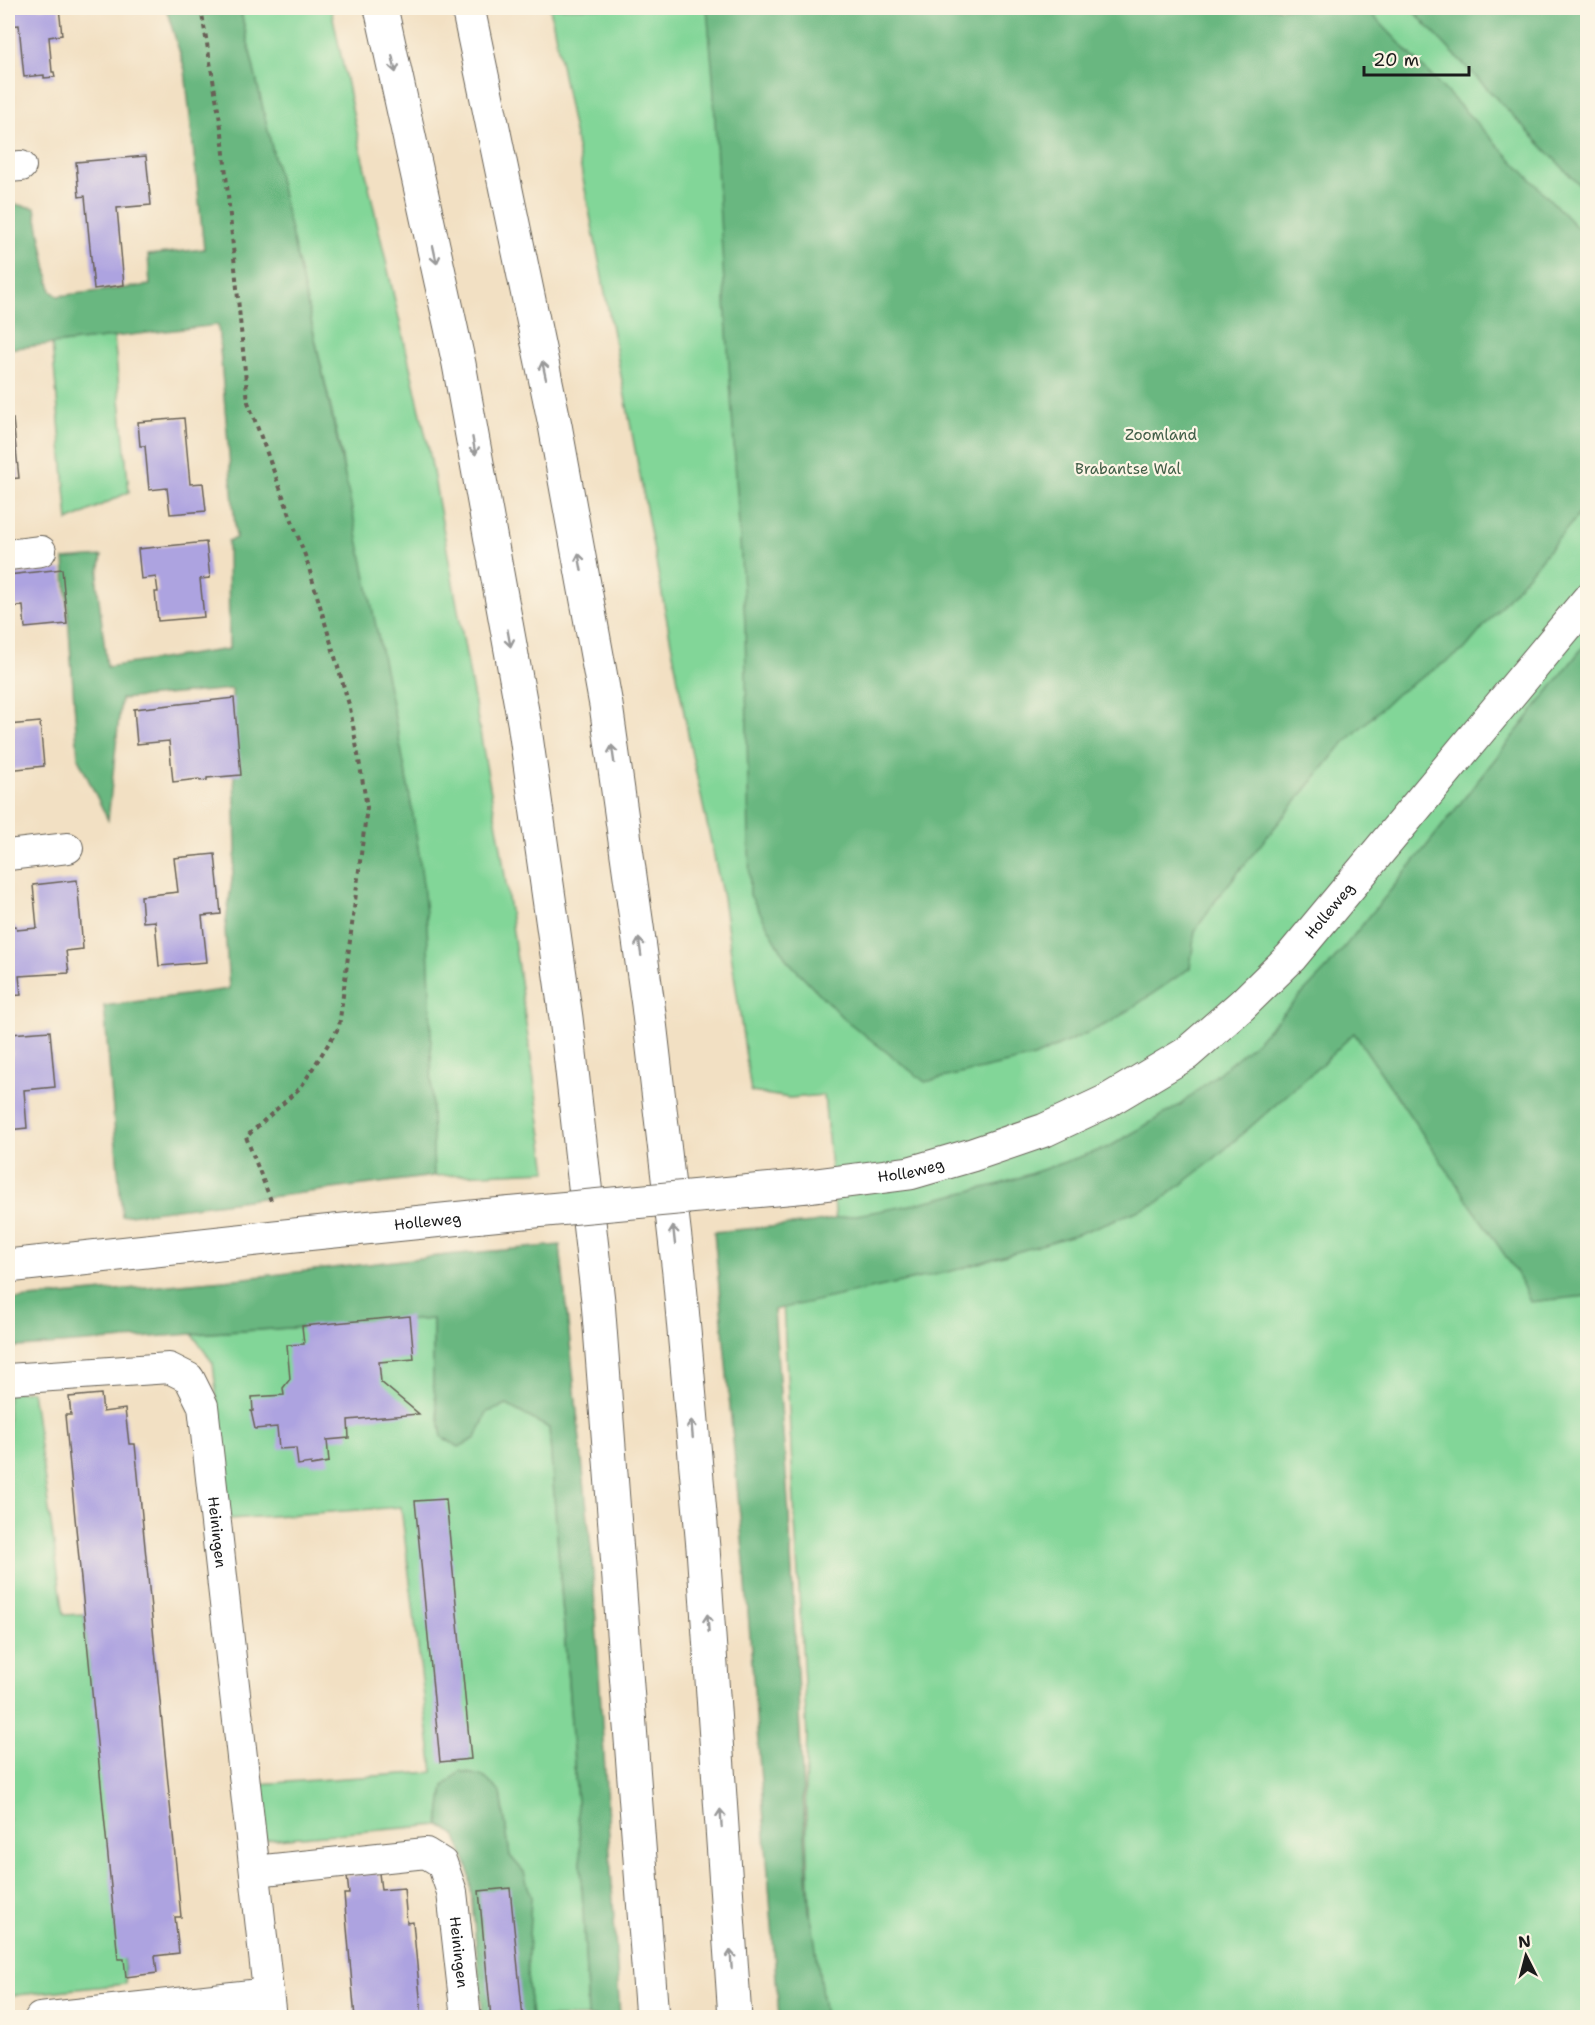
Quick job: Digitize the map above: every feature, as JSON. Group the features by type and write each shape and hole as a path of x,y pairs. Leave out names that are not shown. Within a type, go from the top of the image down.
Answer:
{"main road":[{"path":"381,8 459,364 524,722 566,1018 598,1301 652,2018"},
{"path":"468,8 555,425 606,705 648,1005 679,1273 702,1537 735,2018"},
{"path":"490,8 494,125"},
{"name":"Holleweg","path":"8,1266 482,1216 808,1186 910,1173 1045,1130 1107,1101 1186,1054 1242,1005 1291,957 1587,600"}],"street":[{"path":"8,555 41,551"},
{"path":"8,855 68,848"},
{"name":"Heiningen","path":"8,1379 169,1368 189,1378 202,1406 269,2006 40,2018"},
{"name":"Heiningen","path":"255,1871 426,1853 442,1863 452,1892 466,2018"}],"path":[{"path":"203,8 222,133 248,402 306,558 350,708 367,807 339,1027 301,1087 246,1137 273,1206 275,1237"}],"green space":[{"path":"166,8 240,8 340,453 410,796 426,913 431,1012 434,1176 122,1216 104,1006 229,989 225,929 236,851 232,689 121,699 108,820 78,758 64,559 102,556 97,582 107,667 229,649 228,541 236,538 218,325 8,349 8,205 35,208 51,291 58,296 150,285 148,255 204,249 185,70"},
{"path":"240,8 331,8 429,450 501,848 547,1171 434,1176 431,1118 342,457"},
{"name":"Brabantse Wal","path":"550,8 1587,8 1587,2017 815,2017 805,1788 807,1736 783,1303 843,1295 824,1095 790,1098 751,1092 723,898 691,750"},
{"name":"Zoomland","path":"707,8 1366,8 1587,238 1587,505 1464,650 1398,693 1341,746 1218,897 1195,931 1190,968 1111,1022 1034,1057 925,1082 843,1018 787,960 750,895 745,623"},
{"path":"1410,8 1587,8 1587,193 1562,167"},
{"path":"114,337 129,492 68,521 52,344"},
{"path":"1587,642 1587,1296 1530,1302 1517,1273 1354,1033 1208,1164 1157,1203 1078,1234 952,1271 774,1310 789,1515 809,1911 825,2017 779,2017 745,1572 714,1232 812,1223 906,1206 1000,1184 1109,1147 1180,1105 1255,1043 1328,967"},
{"path":"560,1245 592,1558 620,2017 588,2017 580,1842 549,1428 507,1405 487,1412 476,1438 459,1447 442,1437 433,1383 433,1319 8,1348 8,1300"},
{"path":"433,1319 433,1383 442,1437 459,1447 476,1438 487,1412 507,1405 549,1428 580,1842 588,2017 532,2017 527,1976 524,1872 510,1856 501,1793 444,1786 439,1825 265,1840 258,1784 433,1772 401,1507 230,1519 213,1363 192,1334"},
{"path":"32,1391 64,1615 84,1614 126,1984 8,1996 8,1393"},
{"path":"460,1771 484,1777 501,1793 510,1856 524,1872 531,1897 527,1976 532,2017 483,2017 469,1870 455,1834 439,1825 444,1786"}],"building":[{"path":"8,8 59,8 62,35 49,37 52,72 55,77 44,78 44,75 24,77 19,25 8,26"},
{"path":"146,156 151,205 117,208 124,285 94,289 85,196 79,197 76,162"},
{"path":"184,418 190,484 203,483 206,511 170,514 167,488 149,490 145,446 140,446 138,422"},
{"path":"13,419 19,478 8,479 8,420"},
{"path":"206,542 210,578 200,579 204,617 158,621 156,577 141,579 138,549"},
{"path":"62,569 67,624 25,628 23,606 8,607 8,575"},
{"path":"234,698 241,775 173,782 169,741 137,744 134,709"},
{"path":"40,722 44,766 8,770 8,725"},
{"path":"215,854 221,914 202,916 207,962 159,966 155,921 143,922 141,896 178,892 174,858"},
{"path":"77,880 83,949 66,951 69,973 19,976 21,995 8,996 8,927 16,926 17,930 37,928 33,885"},
{"path":"50,1031 55,1087 24,1090 27,1128 8,1130 8,1055 12,1055 10,1034"},
{"path":"410,1316 414,1359 379,1362 381,1382 419,1414 348,1420 349,1438 327,1440 329,1462 311,1465 311,1463 298,1465 296,1448 279,1449 277,1427 255,1429 251,1411 253,1411 252,1397 284,1395 283,1388 290,1379 287,1345 304,1344 302,1326"},
{"path":"101,1394 103,1412 125,1409 129,1444 135,1444 181,1917 175,1917 179,1953 155,1956 157,1973 126,1977 124,1959 118,1959 65,1415 71,1415 69,1397"},
{"path":"446,1499 471,1759 440,1762 415,1501"},
{"path":"379,1873 381,1890 404,1888 407,1923 413,1922 422,2018 355,2018 344,1894 349,1894 347,1876"},
{"path":"510,1888 523,2018 491,2018 479,1891"}]}
